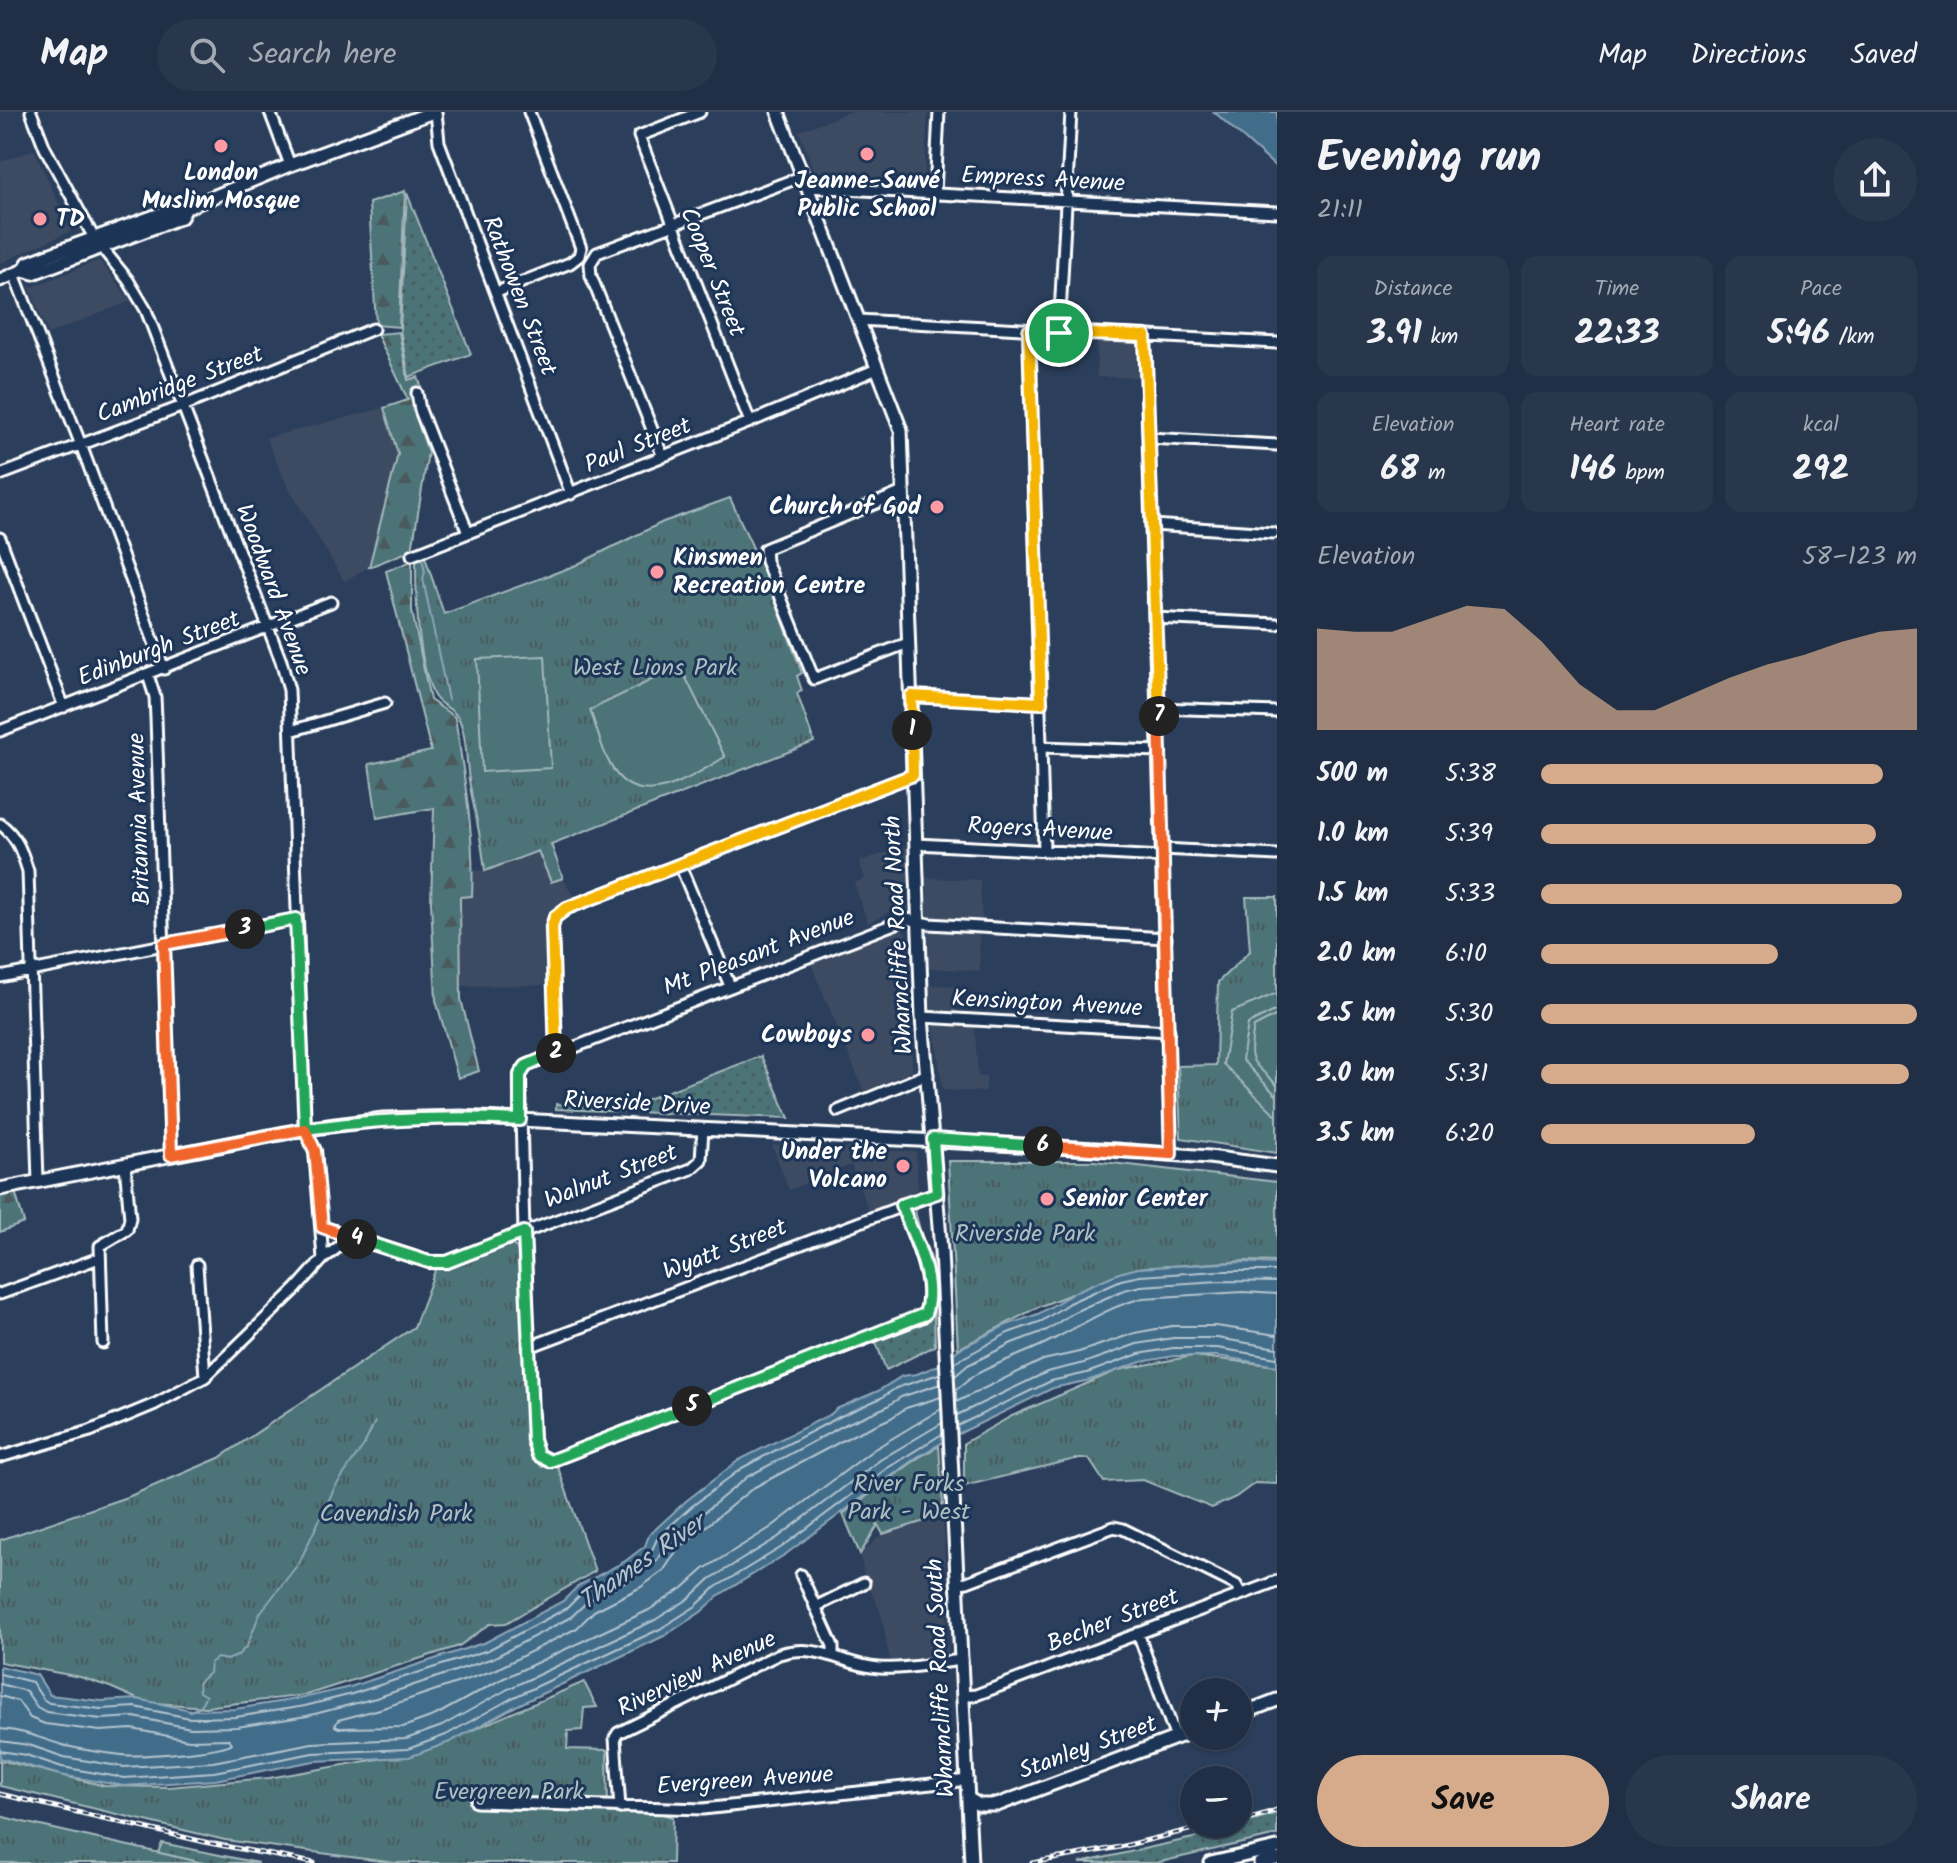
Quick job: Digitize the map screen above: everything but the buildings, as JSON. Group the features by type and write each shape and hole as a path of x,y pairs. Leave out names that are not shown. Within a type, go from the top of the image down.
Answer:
{"main road":[{"path":"0,280 19,272 28,263 97,243 166,212 186,208 290,165 434,112"},
{"name":"Wharncliffe Road North","path":"778,112 901,430 922,1017 937,1193 953,1490"},
{"name":"Riverside Drive","path":"0,1189 305,1129 383,1119 461,1117 933,1139 1171,1154 1274,1164"},
{"name":"Wharncliffe Road South","path":"953,1490 971,1863"},
{"path":"1252,1710 1277,1700"},
{"name":"Stanley Street","path":"970,1818 1180,1736"},
{"name":"Stanley Street","path":"969,1799 979,1805 997,1805"},
{"path":"1211,1863 1277,1848"},
{"path":"1260,1863 1277,1859"}],"street":[{"name":"Woodward Avenue","path":"31,112 45,148 97,243 128,280 146,310 289,690 305,1129 315,1151 323,1259"},
{"path":"270,112 290,165"},
{"name":"Rathowen Street","path":"434,112 439,142 571,494"},
{"path":"497,292 570,263 579,256 579,242 529,112"},
{"name":"Cooper Street","path":"700,112 639,136 670,223 677,230 750,422"},
{"path":"935,194 939,112"},
{"path":"1059,333 1071,112"},
{"name":"Empress Avenue","path":"663,457 591,276 590,264 597,253 670,223 805,182 935,194 1277,212"},
{"path":"19,272 164,669"},
{"path":"858,320 1277,343"},
{"name":"Cambridge Street","path":"0,475 183,406 373,329"},
{"path":"1029,331 1044,850"},
{"path":"1145,336 1171,1154"},
{"name":"Paul Street","path":"412,555 571,494 877,369"},
{"path":"417,393 420,410 468,533"},
{"path":"1149,438 1277,445"},
{"path":"903,492 765,549 766,561 814,679 908,643"},
{"path":"1152,525 1273,533"},
{"path":"0,538 64,707"},
{"name":"Edinburgh Street","path":"0,731 331,602"},
{"path":"1154,618 1277,624"},
{"name":"Britannia Avenue","path":"148,675 155,697 171,1155"},
{"path":"911,696 1041,703"},
{"path":"291,731 385,703"},
{"path":"1158,708 1277,712"},
{"path":"1042,747 1160,751"},
{"path":"556,1053 552,927 555,917 567,908 913,775"},
{"path":"0,824 9,830 21,848 28,871 38,1181"},
{"name":"Rogers Avenue","path":"916,844 1277,855"},
{"path":"680,865 730,986"},
{"path":"0,977 296,919"},
{"name":"Mt Pleasant Avenue","path":"520,1120 520,1075 526,1066 907,919 929,924 1166,938"},
{"name":"Kensington Avenue","path":"922,1017 1169,1031"},
{"path":"838,1111 928,1074"},
{"path":"520,1120 533,1440 538,1455 550,1461 922,1317 927,1309 925,1265 901,1205"},
{"name":"Walnut Street","path":"322,1227 429,1262 447,1262 691,1169 701,1160 703,1129"},
{"path":"103,1343 100,1246 127,1230 130,1218 125,1165"},
{"name":"Wyatt Street","path":"529,1347 937,1193"},
{"path":"0,1457 90,1431 155,1404 205,1377 323,1259 351,1237"},
{"path":"0,1294 99,1258"},
{"path":"197,1265 205,1377"},
{"path":"958,1583 1114,1527 1236,1585 1241,1594"},
{"path":"801,1575 833,1646 833,1654"},
{"name":"Becher Street","path":"963,1696 976,1695 1277,1581"},
{"path":"815,1607 864,1583"},
{"path":"1138,1633 1176,1738"},
{"name":"Riverview Avenue","path":"620,1808 615,1738 620,1731 779,1654 800,1650 833,1654 878,1668 962,1660"},
{"name":"Evergreen Avenue","path":"476,1802 703,1809 968,1780"}],"shaded area":[{"name":"Jeanne-Sauvé Public School","path":"850,112 928,112 924,182 817,177 799,131"},
{"path":"34,150 71,231 0,263 0,162"},
{"path":"99,260 131,301 48,334 30,288"},
{"path":"1097,339 1137,341 1141,377 1097,377"},
{"path":"384,408 398,454 369,567 344,581 286,483 266,438"},
{"path":"909,846 906,903 868,923 854,883 865,879 859,861"},
{"path":"539,851 551,881 563,878 574,898 546,912 544,985 460,986 460,897 472,896 473,870 485,871"},
{"path":"927,878 980,880 980,971 929,968"},
{"path":"902,929 906,935 912,1071 864,1091 811,964"},
{"path":"928,985 957,986 956,1016 974,1017 978,1077 987,1077 985,1092 943,1090"},
{"path":"772,1145 916,1152 918,1190 869,1211 851,1165 789,1190"},
{"path":"943,1505 948,1655 890,1661 881,1613 865,1579 860,1554 883,1534 928,1520 935,1507"}],"green space":[{"path":"405,191 399,327 376,325 369,203"},
{"path":"407,193 471,354 409,377 400,330"},
{"path":"399,332 408,380 418,377 422,389 415,414 428,452 412,550 369,567 398,454 384,408 408,400 377,334"},
{"name":"West Lions Park","path":"730,498 769,583 802,673 797,676 802,691 797,693 814,742 551,844 563,878 551,882 538,851 485,871 462,726 457,715 435,698 424,662 417,610 416,559 425,557 444,614 574,566 663,522"},
{"path":"412,561 412,611 430,700 455,717 470,829 472,896 460,897 461,999 479,1071 458,1078 436,1000 431,902 434,808 377,818 369,764 431,751 386,571"},
{"path":"545,656 551,768 482,772 477,659"},
{"path":"680,666 725,757 665,787 650,790 635,788 621,779 610,764 590,710"},
{"path":"1246,897 1277,897 1277,1153 1181,1138 1178,1066 1216,1065 1218,982 1250,951"},
{"path":"1277,993 1277,1010 1248,1024 1242,1060 1277,1096 1277,1116 1223,1064 1232,1012"},
{"path":"1277,1015 1277,1085 1256,1065 1251,1048 1254,1027"},
{"path":"761,1056 789,1118 556,1109 556,1104 624,1108"},
{"name":"Riverside Park","path":"948,1161 1094,1161 1277,1182 1277,1262 1138,1268 1038,1307 958,1349"},
{"path":"15,1191 24,1223 0,1232 0,1194"},
{"path":"914,1208 932,1261 935,1346 886,1370 875,1339 925,1321 932,1313 929,1264 909,1212"},
{"name":"Cavendish Park","path":"509,1244 516,1247 520,1254 529,1449 542,1467 556,1462 595,1571 506,1623 490,1624 459,1646 306,1695 205,1707 144,1702 80,1677 0,1662 0,1540 130,1496 219,1458 414,1327 436,1268 448,1269"},
{"path":"1193,1356 1277,1366 1277,1484 1255,1483 1236,1497 1212,1508 1143,1480 1104,1482 1089,1459 1075,1459 964,1486 964,1443 1012,1416 1118,1370"},
{"name":"River Forks Park - West","path":"939,1446 943,1505 935,1507 928,1520 883,1534 878,1525 860,1554 843,1514"},
{"name":"Evergreen Park","path":"584,1682 597,1707 584,1708 582,1730 568,1731 567,1749 607,1750 608,1812 673,1817 672,1863 395,1863 225,1840 0,1786 0,1760 105,1786 169,1787 269,1778 424,1751"},
{"path":"1277,1813 1277,1835 1156,1863 1080,1863 1193,1838 1252,1838 1252,1821"},
{"path":"0,1816 23,1822 204,1863 0,1863"},
{"path":"162,1843 258,1863 157,1863 155,1860"}],"water":[{"path":"1214,112 1277,112 1277,168 1221,118"},
{"name":"Thames River","path":"1241,1262 1277,1264 1277,1366 1217,1356 1174,1356 1141,1362 1090,1380 1053,1388 917,1457 786,1554 721,1594 701,1612 664,1636 516,1706 450,1742 409,1757 314,1761 215,1780 124,1786 60,1775 0,1758 0,1666 37,1675 50,1695 101,1701 137,1699 191,1710 235,1709 350,1687 486,1642 563,1601 578,1586 624,1562 645,1546 649,1535 686,1501 739,1460 902,1376 939,1365 959,1349 1004,1326 1038,1314 1079,1290 1138,1268"}],"waterway":[{"path":"422,558 423,579 448,700"},
{"path":"190,1711 199,1707 206,1696 199,1692 198,1683 209,1673 210,1663 217,1658 227,1660 237,1656 247,1646 260,1613 299,1563 335,1487 364,1445 375,1422"}],"railway":[{"path":"0,1794 209,1843 314,1863"},
{"path":"1252,1818 1277,1810"},
{"path":"1032,1863 1180,1832"}],"place":[{"name":"London Muslim Mosque","path":"221,146"},
{"name":"Jeanne-Sauvé Public School","path":"867,154"},
{"name":"TD","path":"40,219"},
{"name":"Church of God","path":"937,507"},
{"name":"Kinsmen Recreation Centre","path":"657,572"},
{"name":"Cowboys","path":"868,1035"},
{"name":"Under the Volcano","path":"903,1166"},
{"name":"Senior Center","path":"1047,1199"}],"route":[{"path":"1059,333 1029,331 1041,703 911,696 913,775 567,908 555,917 552,927 556,1053 526,1066 520,1075 520,1120 461,1117 383,1119 305,1129 296,919 164,944 171,1155 305,1129 315,1151 322,1227 429,1262 447,1262 524,1232 533,1440 538,1455 550,1461 922,1317 927,1309 925,1265 901,1205 937,1193 933,1139 1171,1154 1145,336 1059,333"}]}
